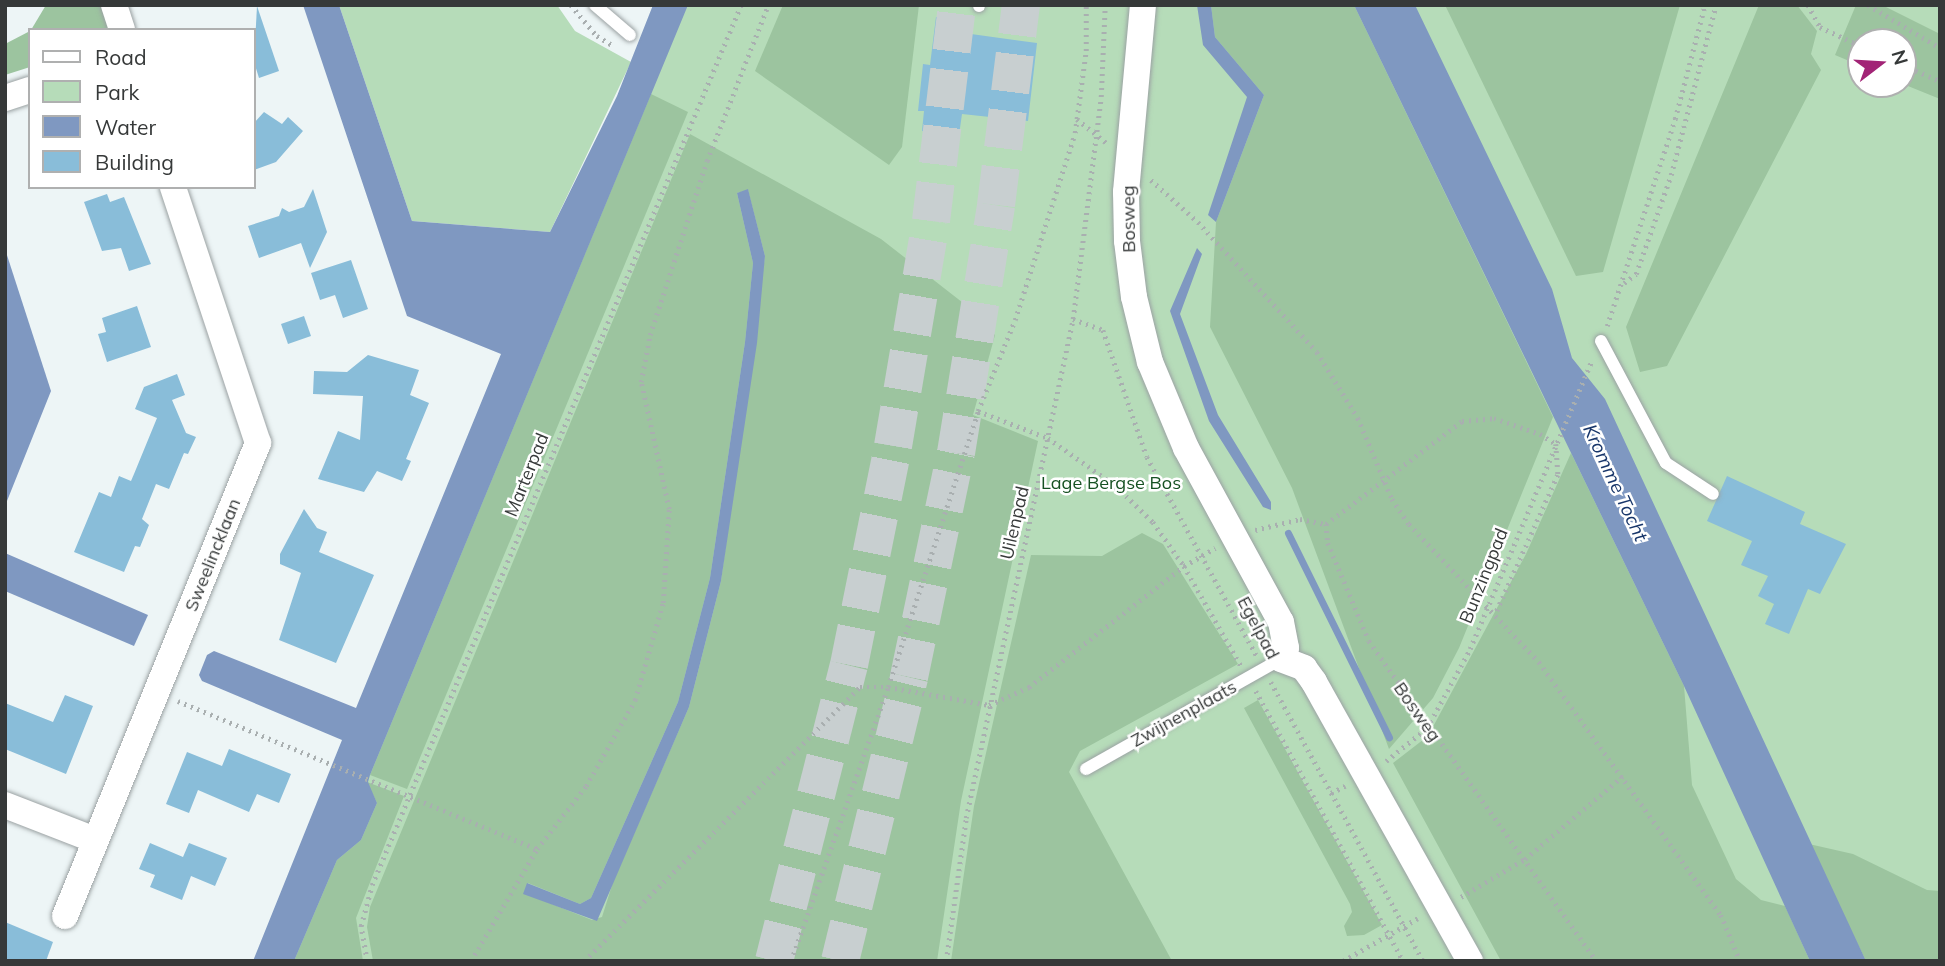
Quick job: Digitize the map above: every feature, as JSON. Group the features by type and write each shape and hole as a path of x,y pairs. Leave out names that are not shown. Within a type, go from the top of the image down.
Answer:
{"street":[{"path":"114,5 121,28"},
{"name":"Bosweg","path":"1143,5 1130,161 1127,241 1134,297 1150,362 1186,448 1286,635 1272,664"},
{"path":"5,98 28,91"},
{"name":"Sweelincklaan","path":"65,916 258,443 174,189"},
{"path":"1272,664 1304,668 1314,682 1470,961"},
{"path":"5,805 96,840"}],"lane":[{"path":"595,5 630,34"},
{"path":"1601,341 1666,463 1713,494"},
{"name":"Zwijnenplaats","path":"1086,769 1272,664"}],"path":[{"path":"571,5 597,36 623,52"},
{"name":"Marterpad","path":"367,961 363,911 741,5"},
{"path":"471,961 537,849 586,786 635,700 663,603 669,509 641,382 650,335 707,160 768,5"},
{"path":"791,961 888,687 978,411 1015,320 1077,119 1086,51 1086,5"},
{"name":"Uilenpad","path":"946,961 966,818 1073,319 1097,134 1105,5"},
{"path":"1601,341 1623,284 1705,5"},
{"path":"1623,284 1636,274 1671,175 1716,5"},
{"path":"1808,5 1820,27 1847,40"},
{"path":"1868,5 1940,48"},
{"path":"1917,71 1940,81"},
{"path":"1077,119 1130,161 1198,222 1317,352 1358,418 1384,478 1409,524 1539,662 1721,915 1740,961"},
{"name":"Egelpad","path":"1073,319 1103,330 1147,457 1203,555 1272,664 1423,961"},
{"name":"Bunzingpad","path":"1365,775 1427,728 1470,649 1592,361"},
{"path":"978,411 1048,438"},
{"path":"584,961 860,687 888,687 989,705 1029,687 1203,555 1234,537 1300,519 1326,524 1384,478 1475,416 1516,423 1556,444 1558,475 1496,614"},
{"name":"Bosweg","path":"1326,524 1328,543 1369,641 1427,728 1525,859 1596,961"},
{"path":"157,692 378,781 537,849"},
{"path":"1343,961 1525,859 1623,776"},
{"path":"1390,933 1403,961"}],"green space":[{"path":"46,5 106,5 113,28 32,28"},
{"path":"339,5 557,5 575,31 631,62 550,232 412,221"},
{"name":"Lage Bergse Bos","path":"677,5 1940,5 1940,961 282,961"},
{"path":"783,5 919,5 902,147 889,165 755,71"},
{"path":"1211,5 1354,5 1553,417 1459,648 1433,698 1389,749 1292,488 1210,327 1216,222 1264,95 1215,37"},
{"path":"1445,5 1680,5 1603,272 1576,276"},
{"path":"1759,5 1797,5 1817,31 1811,54 1821,70 1667,366 1640,372 1626,327"},
{"path":"1856,5 1882,5 1940,34 1940,99 1917,90 1917,28 1847,28 1847,60 1835,55"},
{"path":"28,32 28,68 5,75 5,44"},
{"path":"651,94 688,112 407,789 370,775"},
{"path":"690,134 881,239 967,306 995,335 973,415 1038,441 961,801 937,961 373,961 367,927 370,907","holes":["748,190 765,256 721,581 689,707 613,882 602,917 592,920 524,893 528,883 580,904 591,898 678,702 710,578 745,342 753,263 737,193"]},
{"path":"1571,453 1684,686 1692,785 1736,879 1761,900 1785,906 1810,961 1501,961 1393,763 1428,736 1526,554"},
{"path":"1142,533 1163,544 1238,664 1080,751 1069,772 1172,961 951,961 974,806 1031,555 1102,556"},
{"path":"1258,700 1382,925 1364,935 1347,936 1344,926 1352,912 1350,904 1244,708"},
{"path":"367,782 404,796 356,918 363,961 294,961 337,860 361,840 377,803"},
{"path":"1809,844 1853,854 1927,890 1940,891 1940,961 1866,961"}],"water":[{"path":"303,5 339,5 412,221 550,232 617,96 653,5 688,5 370,775 368,782 377,803 361,840 337,860 294,961 253,961 342,740 202,681 199,675 207,655 214,651 356,708 501,354 407,316"},
{"path":"1197,5 1211,5 1215,37 1264,95 1216,222 1208,215 1247,97 1203,45"},
{"name":"Kromme Tocht","path":"1354,5 1415,5 1552,289 1572,358 1605,399 1866,961 1810,961 1684,686"},
{"path":"748,189 765,256 757,343 721,581 689,707 597,921 523,894 527,883 580,904 591,898 678,702 710,578 745,342 753,263 737,193"},
{"path":"1197,248 1202,254 1180,314 1218,415 1271,502 1271,510 1263,507 1209,421 1170,311"},
{"path":"5,249 51,391 5,506"},
{"path":"5,553 148,615 134,646 5,591"}],"building":[{"path":"257,6 279,71 259,78 256,68"},
{"path":"936,17 972,21 971,34 1037,43 1028,121 962,114 959,135 922,131 924,111 918,111 923,64 930,65"},
{"path":"264,112 282,124 288,117 303,131 276,162 256,169 256,121"},
{"path":"313,189 327,232 310,268 301,243 259,258 248,226 279,216 282,208 289,212 304,207"},
{"path":"107,194 110,202 124,197 151,264 129,271 121,248 102,251 84,202"},
{"path":"351,260 368,309 343,318 335,295 320,300 311,273"},
{"path":"137,306 151,347 107,362 98,334 106,332 102,318"},
{"path":"304,316 311,336 288,344 281,324"},
{"path":"368,355 419,370 410,395 429,403 406,459 411,461 402,481 377,471 364,492 318,479 338,431 360,440 363,396 313,394 314,371 347,372"},
{"path":"177,374 185,395 172,400 186,433 196,437 188,454 184,453 169,489 156,484 142,519 149,525 140,547 135,546 124,572 74,552 99,492 111,497 119,476 131,481 134,474 157,418 135,409 144,387"},
{"path":"1727,476 1805,512 1800,524 1846,544 1820,594 1808,589 1789,634 1765,624 1774,604 1758,596 1768,576 1741,565 1752,541 1707,521"},
{"path":"304,509 317,528 327,532 319,552 374,575 336,663 279,640 301,573 280,564 280,554"},
{"path":"65,695 93,706 66,774 5,749 5,703 53,722"},
{"path":"229,749 291,774 279,803 257,794 249,812 198,790 189,813 166,804 187,752 222,766"},
{"path":"150,843 183,857 189,843 227,858 215,886 191,876 182,900 150,887 155,875 139,869"},
{"path":"5,922 53,942 46,961 5,961"}],"waterway":[{"path":"1288,533 1389,737"}],"tunnel":[{"path":"774,961 849,665 893,446 931,221 957,5"},
{"path":"840,961 909,677 956,453 996,205 1021,5"}]}
